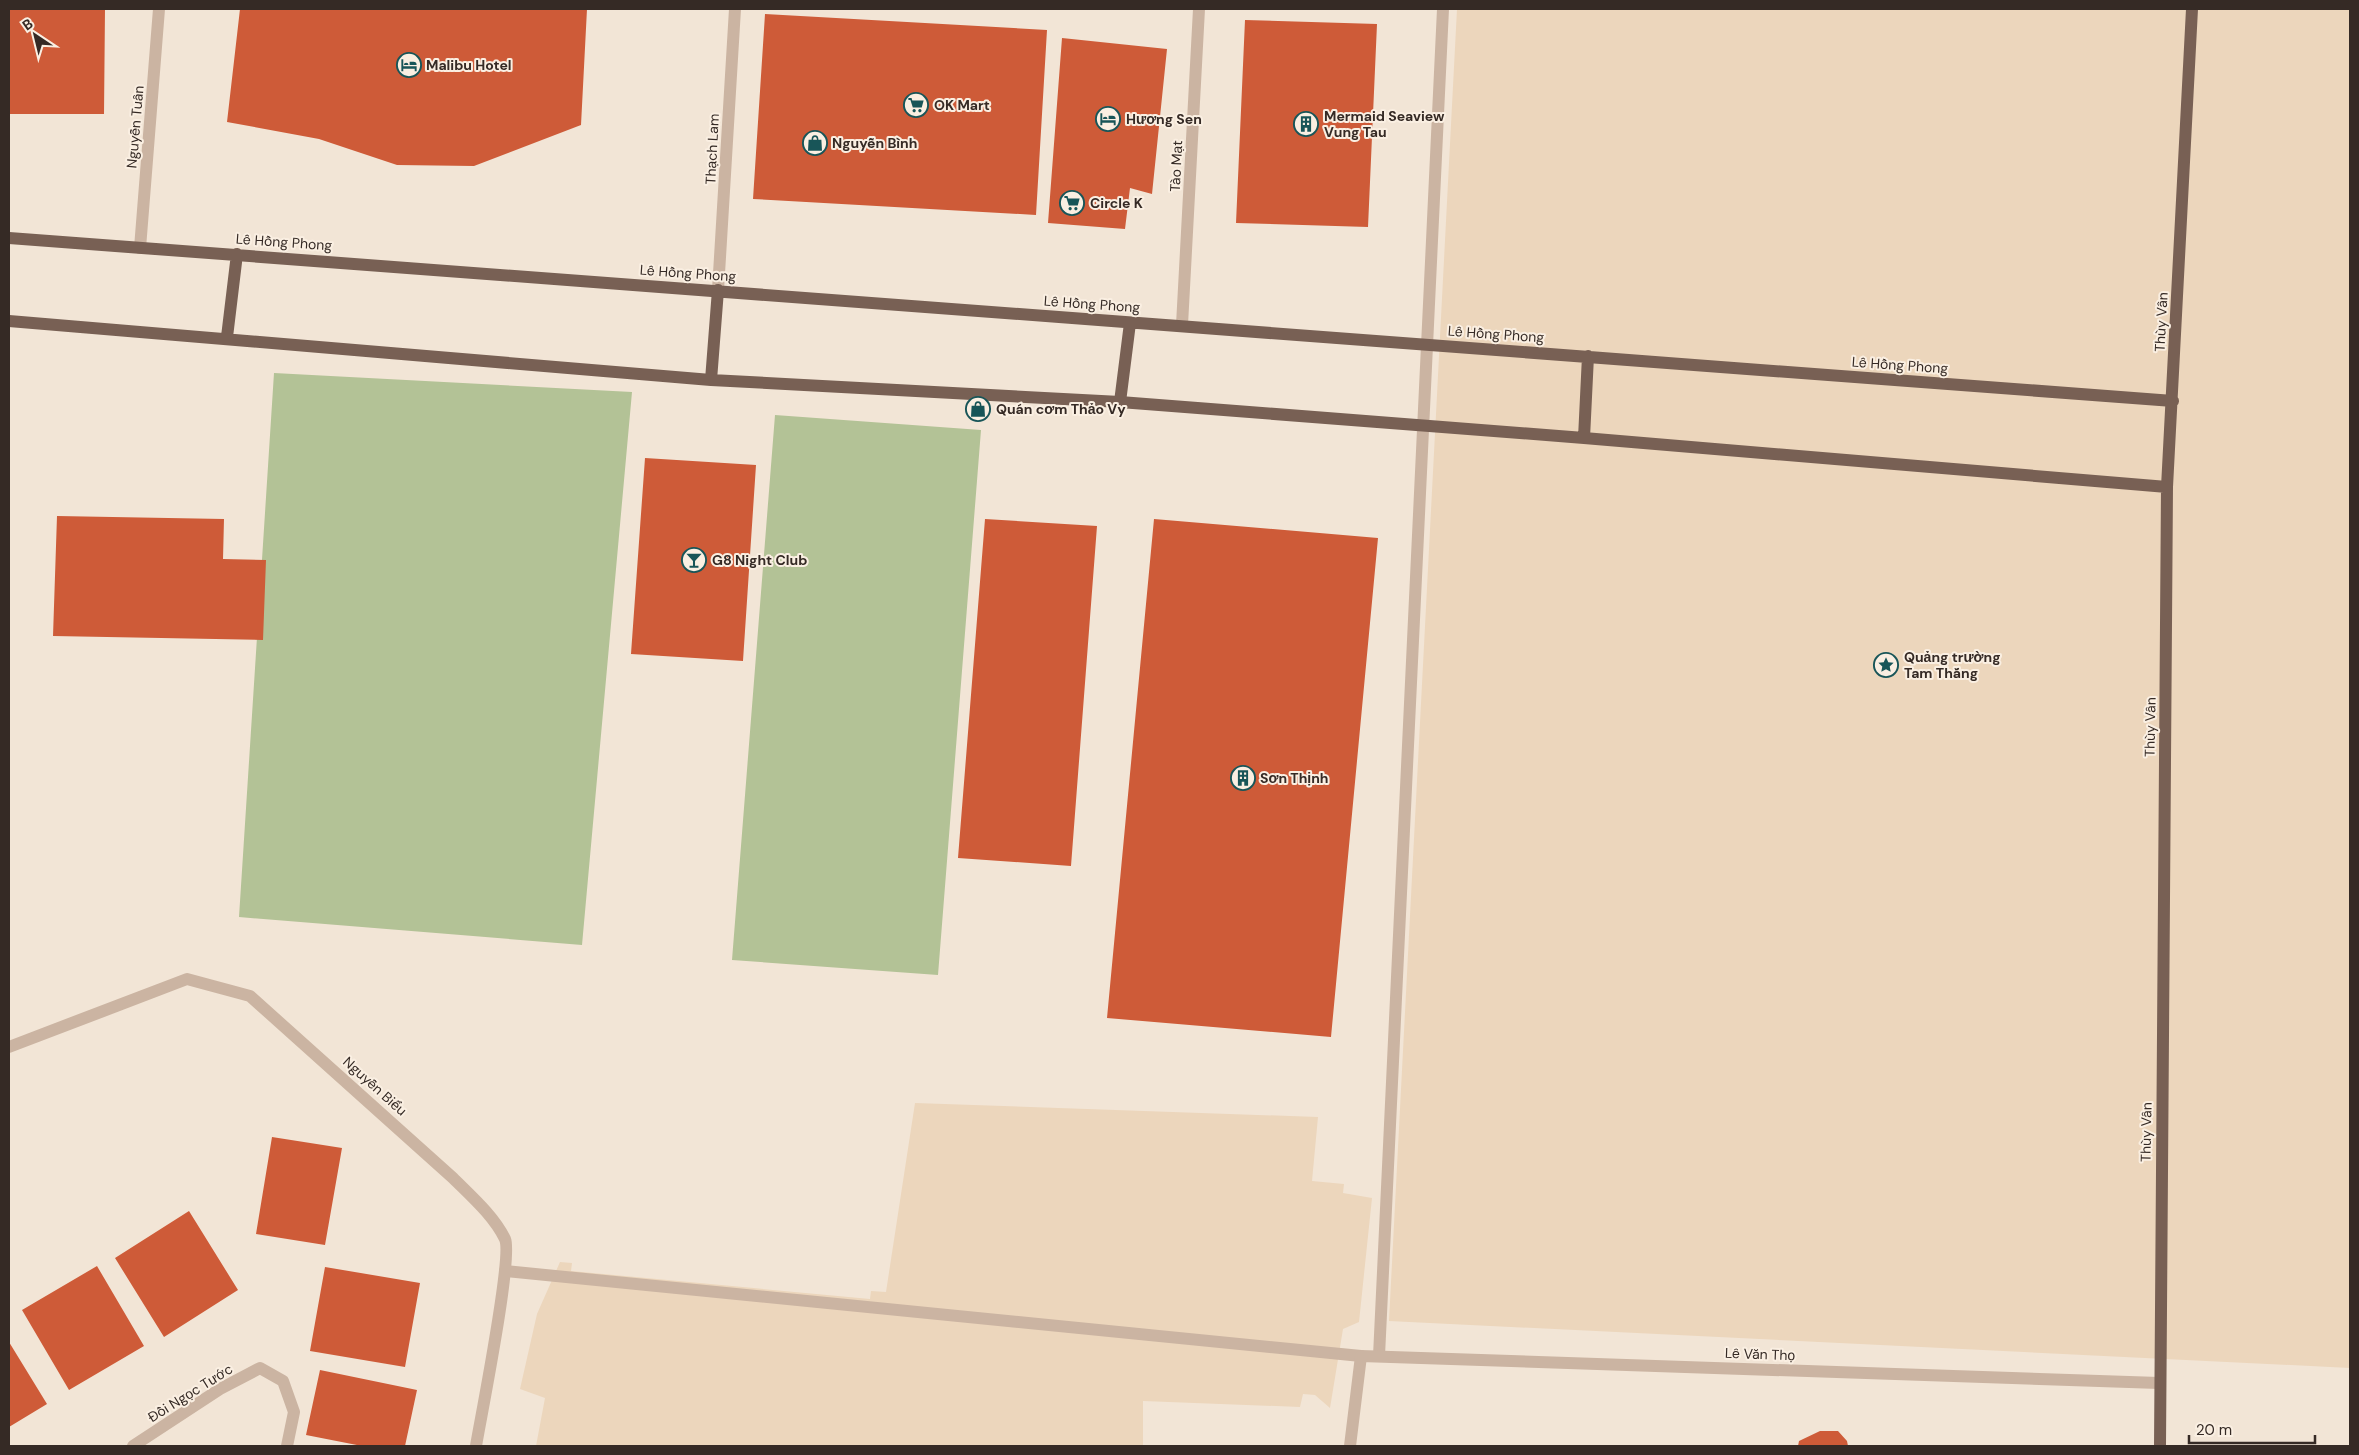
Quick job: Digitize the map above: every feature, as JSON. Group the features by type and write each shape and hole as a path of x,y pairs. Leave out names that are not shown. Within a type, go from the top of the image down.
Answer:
{"main road":[{"name":"Thùy Vân","path":"2160,1446 2167,488 2192,9"},
{"name":"Lê Hồng Phong","path":"9,238 2173,401"},
{"path":"227,338 237,254"},
{"path":"711,380 718,290"},
{"path":"9,321 711,380 1120,402 1584,438 2167,488"},
{"path":"1120,402 1130,323"},
{"path":"1584,438 1588,356"}],"street":[{"name":"Nguyễn Tuân","path":"140,248 160,9"},
{"name":"Thạch Lam","path":"718,290 735,9"},
{"name":"Tào Mạt","path":"1182,325 1199,9"},
{"path":"1379,1356 1443,9"},
{"name":"Nguyễn Biểu","path":"9,1047 187,979 250,996 364,1096 453,1178 484,1209 506,1240 505,1271 476,1446"},
{"name":"Lê Văn Thọ","path":"505,1271 1361,1356 2159,1383"},
{"path":"1350,1446 1361,1356"},
{"name":"Đồi Ngọc Tước","path":"134,1446 220,1389 260,1368 283,1381 294,1412 287,1446"}],"green space":[{"path":"274,373 632,392 582,945 239,917"},
{"path":"775,415 981,430 938,975 732,960"}],"shaded area":[{"name":"Quảng trường Tam Thắng","path":"1457,9 2350,9 2350,1368 1389,1321"},
{"path":"915,1103 1318,1117 1312,1181 1344,1184 1343,1193 1372,1198 1359,1322 1343,1329 1330,1408 1315,1395 1303,1394 1300,1407 1143,1401 1143,1446 536,1446 545,1398 520,1389 537,1314 560,1262 572,1263 571,1271 870,1299 871,1291 886,1292"}],"building":[{"path":"9,9 105,9 104,114 9,114"},
{"name":"Malibu Hotel","path":"240,9 587,9 581,125 474,166 397,165 319,139 227,122"},
{"path":"765,14 1047,30 1036,215 753,199"},
{"name":"Mermaid Seaview Vung Tau","path":"1245,20 1377,24 1368,227 1236,223"},
{"name":"Hương Sen","path":"1062,38 1167,49 1152,194 1130,188 1125,229 1048,223"},
{"name":"G8 Night Club","path":"645,458 756,465 743,661 631,654"},
{"path":"57,516 224,519 223,559 266,560 263,640 53,636"},
{"path":"985,519 1097,526 1071,866 958,858"},
{"name":"Sơn Thịnh","path":"1154,519 1378,538 1331,1037 1107,1018"},
{"path":"272,1137 342,1148 325,1245 256,1234"},
{"path":"189,1211 238,1290 164,1337 115,1258"},
{"path":"97,1266 144,1346 69,1390 22,1310"},
{"path":"325,1267 420,1283 405,1367 310,1351"},
{"path":"9,1342 47,1404 9,1427"},
{"path":"320,1370 417,1390 405,1446 362,1446 306,1435"},
{"path":"1820,1431 1838,1431 1847,1441 1848,1446 1798,1446 1799,1441"}],"place":[{"name":"Malibu Hotel","path":"409,65"},
{"name":"OK Mart","path":"916,105"},
{"name":"Hương Sen","path":"1108,119"},
{"name":"Mermaid Seaview Vung Tau","path":"1306,124"},
{"name":"Nguyễn Bình","path":"815,143"},
{"name":"Circle K","path":"1072,203"},
{"name":"Quán cơm Thảo Vy","path":"978,409"},
{"name":"G8 Night Club","path":"694,560"},
{"name":"Quảng trường Tam Thắng","path":"1886,665"},
{"name":"Sơn Thịnh","path":"1243,778"}]}
